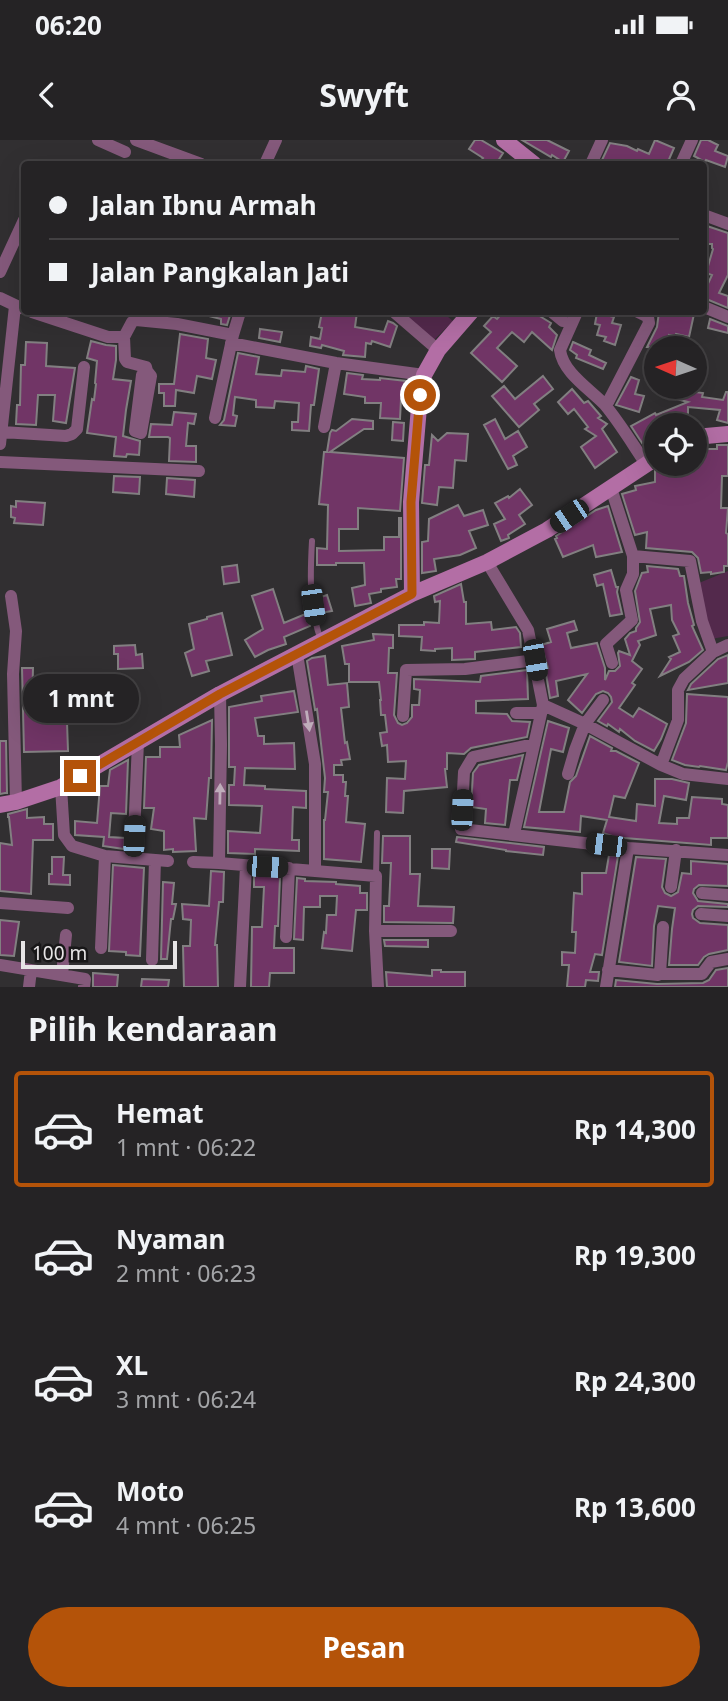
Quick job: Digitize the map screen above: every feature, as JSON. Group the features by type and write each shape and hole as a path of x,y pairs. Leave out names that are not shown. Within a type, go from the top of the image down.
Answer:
{"main road":[{"path":"504,140 530,161"},
{"path":"412,594 411,502 424,375 438,350 468,315"},
{"path":"707,436 728,434"},
{"path":"8,804 61,788 220,694 412,594 487,562 547,530 644,466"}],"street":[{"path":"98,140 189,161"},
{"path":"266,161 276,140"},
{"path":"592,161 602,140"},
{"path":"682,161 692,140"},
{"path":"120,161 128,145"},
{"path":"707,216 728,224"},
{"path":"0,272 21,226"},
{"path":"0,298 20,307 1,438 72,434 77,429 84,367"},
{"path":"707,308 728,317"},
{"path":"41,315 108,337 124,337"},
{"path":"215,418 239,315"},
{"path":"397,315 438,350"},
{"path":"556,315 563,321"},
{"path":"576,315 560,355 571,372 606,406 644,452"},
{"path":"606,406 649,323 648,317 644,315"},
{"path":"147,372 146,367 125,359 124,337 132,321 178,318 232,339 336,363 424,375"},
{"path":"324,427 336,363"},
{"path":"0,462 199,471"},
{"path":"611,488 633,556 633,574 626,590 632,621 606,644 612,663"},
{"path":"633,556 690,561 702,621 713,652"},
{"path":"487,562 528,630 542,709 514,834"},
{"path":"8,804 16,631 11,596"},
{"path":"661,765 678,720 678,690 684,679 713,652 728,645"},
{"path":"297,654 314,764 315,871"},
{"path":"403,716 405,670 465,669 535,660"},
{"path":"219,863 220,694"},
{"path":"568,774 585,724 603,700"},
{"path":"516,713 542,709 585,724 682,774 728,779"},
{"path":"134,836 138,742"},
{"path":"534,744 473,757 464,772 461,830 628,848 728,855"},
{"path":"61,788 64,835 72,846 106,856 162,861 155,908 152,960"},
{"path":"606,987 628,848"},
{"path":"671,887 676,850"},
{"path":"101,948 106,856"},
{"path":"193,862 376,876 378,987"},
{"path":"240,987 246,866"},
{"path":"286,937 289,868"},
{"path":"702,893 728,895"},
{"path":"0,903 68,908"},
{"path":"701,914 728,916"},
{"path":"660,974 663,928"},
{"path":"375,931 451,931"},
{"path":"62,975 66,936"},
{"path":"608,970 658,975 702,974 711,962 728,959"},
{"path":"0,965 85,979 84,987"},
{"path":"29,987 32,970"}],"lane":[{"path":"312,541 309,579 321,642"},
{"path":"376,876 377,833"}],"shaded area":[{"path":"405,315 446,315 453,321 434,340"},
{"path":"728,571 728,636 711,639 699,583"}],"building":[{"path":"475,140 481,140 503,153 498,161 481,161 483,158 469,149"},
{"path":"522,140 547,140 569,151 564,161 552,155 551,157"},
{"path":"655,140 674,148 668,161 602,160 610,143 649,154"},
{"path":"701,140 708,140 718,145 715,151 728,156 725,167 694,156"},
{"path":"707,226 728,233 728,275 719,293 728,296 728,308 707,299 707,286 712,275 707,273 707,270 713,249 712,244 707,244"},
{"path":"205,315 230,315 227,325 221,324 221,319"},
{"path":"321,315 357,315 355,327 384,332 388,321 397,326 390,347 372,341 371,344 366,343 365,357 343,355 344,351 322,345 321,348 310,346 311,337 320,339 322,328 319,327"},
{"path":"500,315 538,315 551,323 549,327 557,335 552,350 532,332 524,342 512,332 497,348 517,366 502,382 471,353 491,332 484,326 493,316 497,319"},
{"path":"597,315 614,317 612,323 621,325 615,345 604,341 606,337 597,335 600,325 595,324"},
{"path":"659,315 694,315 689,336 652,336"},
{"path":"710,319 728,326 728,333 708,328"},
{"path":"260,329 282,332 280,342 259,338"},
{"path":"180,334 208,339 206,358 216,360 212,379 197,376 194,393 176,390 175,406 164,406 164,393 159,393 159,384 174,384"},
{"path":"91,341 116,346 113,379 131,381 123,436 140,441 139,455 114,456 116,437 87,433 92,399 94,400 97,361 87,358"},
{"path":"26,342 47,343 46,366 75,368 66,423 53,421 55,395 38,395 36,425 16,424 17,405 20,405 21,365 25,365"},
{"path":"573,342 591,350 589,355 606,363 603,369 576,358 577,355 570,350"},
{"path":"238,353 259,357 256,374 281,376 282,370 305,372 306,366 319,369 314,405 311,405 309,431 292,430 292,422 298,422 299,403 275,401 274,408 256,407 256,400 235,397 235,426 220,425 224,420"},
{"path":"347,373 363,375 362,379 406,381 401,399 400,419 380,418 381,403 365,403 365,397 344,394"},
{"path":"543,376 553,389 534,404 539,410 519,427 492,396 504,386 515,399"},
{"path":"631,377 639,380 635,394 644,396 639,412 616,405"},
{"path":"572,389 584,403 588,401 601,416 598,418 607,424 602,429 617,452 595,468 581,447 596,436 585,429 588,427 574,409 568,414 558,402"},
{"path":"728,392 728,423 717,420 720,410 688,407 688,413 661,413 688,402 677,399 723,400"},
{"path":"174,412 196,414 194,424 188,423 186,446 196,446 196,462 169,461 170,438 149,437 151,424 172,425"},
{"path":"352,419 373,421 373,429 364,429 330,452 404,458 400,511 358,508 358,529 339,529 339,551 384,550 384,537 399,537 401,518 401,579 396,579 397,587 369,594 371,603 355,606 352,588 365,585 364,563 317,565 317,548 327,549 328,505 319,504 324,452 327,452 332,430 336,431"},
{"path":"495,419 505,439 518,431 527,447 513,456 517,465 508,469 484,425"},
{"path":"644,419 644,446 631,426"},
{"path":"393,422 404,423 403,441 392,440"},
{"path":"447,433 468,434 466,461 455,460 453,488 439,487 437,505 422,503 425,465 429,465 432,435 438,441"},
{"path":"717,445 728,445 728,476 722,476 721,508 728,508 728,566 724,566 724,572 711,574 701,573 698,558 692,552 646,548 647,532 635,535 622,494 636,490 635,486 655,482 655,476 707,476 707,449 717,449"},
{"path":"114,476 140,477 139,494 113,492"},
{"path":"167,478 195,480 194,497 166,494"},
{"path":"520,489 532,505 519,515 525,524 508,535 509,538 501,541 494,524 505,519 495,503 508,496 509,498"},
{"path":"16,501 45,503 43,525 14,523 11,506 16,507"},
{"path":"458,505 464,516 483,510 488,525 469,531 476,548 460,555 434,559 436,571 422,573 422,542 428,541 429,519"},
{"path":"608,506 622,552 596,557 593,545 563,557 556,536 596,510"},
{"path":"237,565 239,582 224,584 222,567"},
{"path":"647,566 678,569 680,576 684,576 694,625 692,626 703,650 689,662 660,676 671,659 669,657 680,652 673,636 679,634 672,620 671,605 650,609 656,635 638,641 640,645 632,661 642,669 619,708 633,717 639,708 667,724 654,751 620,729 619,732 598,721 612,702 608,693 603,691 596,694 582,713 568,700 587,674 556,681 558,696 550,698 545,668 548,668 541,645 551,642 547,629 574,621 577,630 567,633 571,648 597,643 605,668 605,680 609,671 615,671 620,666 619,651 630,655 625,639 636,631 640,622 635,591 642,573 648,572"},
{"path":"611,570 618,587 622,614 610,616 603,584 597,586 594,575"},
{"path":"461,584 466,602 466,624 491,622 492,630 516,627 520,633 521,647 475,652 475,659 452,660 452,648 421,650 422,637 399,636 399,625 439,623 440,601 435,602 434,596"},
{"path":"273,589 284,623 308,613 310,626 284,637 286,644 255,657 245,640 263,629 252,596"},
{"path":"327,595 332,611 320,613 318,598"},
{"path":"222,613 232,655 206,661 209,671 192,676 185,653 194,649 189,624"},
{"path":"373,634 393,635 393,648 389,648 388,673 397,673 394,715 398,723 407,723 412,717 412,705 419,705 420,690 414,689 414,679 480,682 481,676 527,670 528,699 476,701 476,713 507,714 512,721 530,722 527,737 471,748 464,754 447,753 447,787 404,791 403,813 386,812 387,778 405,779 406,761 388,762 387,745 382,746 380,733 387,732 385,715 381,715 379,682 349,682 349,664 345,664 342,646 374,640"},
{"path":"135,645 136,655 142,654 143,668 118,669 118,654 114,654 114,646"},
{"path":"728,655 728,683 688,690 718,659"},
{"path":"325,656 328,685 347,683 349,707 341,708 345,743 347,742 350,759 341,760 342,765 334,765 334,775 343,775 343,782 346,782 346,822 365,824 361,862 324,859 324,820 328,792 324,792 325,778 317,709 315,710 307,661"},
{"path":"22,668 33,668 32,706 53,704 54,722 67,722 68,751 24,752"},
{"path":"294,691 298,712 255,718 258,736 264,736 264,744 294,743 295,769 245,768 244,785 306,791 306,808 293,807 292,840 299,840 299,851 255,849 255,854 228,853 228,831 260,833 262,806 229,805 229,785 234,785 235,767 229,767 229,707 262,701 261,696"},
{"path":"687,694 728,697 726,770 685,765 672,760 686,723"},
{"path":"212,720 211,778 206,819 194,818 196,851 164,850 164,831 151,829 154,808 144,808 146,757 160,757 160,747 180,747 179,735"},
{"path":"548,721 569,728 563,752 551,749 539,812 564,812 570,782 576,776 590,736 612,748 611,751 639,763 625,798 614,796 609,817 636,821 637,804 655,806 655,779 672,779 689,783 686,800 664,796 659,823 677,824 677,818 689,818 692,797 722,799 722,804 728,805 728,838 711,838 711,845 612,837 603,833 607,820 581,816 580,832 524,827"},
{"path":"0,741 6,741 7,793 0,794"},
{"path":"523,755 517,780 510,780 505,825 485,823 486,809 471,807 473,773 479,765"},
{"path":"128,760 126,814 111,813 109,837 125,838 124,849 103,846 104,837 75,835 75,821 97,823 100,786 108,786 110,770"},
{"path":"27,809 27,818 44,817 44,824 53,824 53,840 33,840 31,894 0,891 0,843 12,845 8,814"},
{"path":"383,836 410,836 410,874 420,874 418,906 454,907 453,923 384,922 384,906 389,906 391,863 382,863"},
{"path":"457,837 544,847 543,855 456,842"},
{"path":"432,849 450,849 449,869 432,868"},
{"path":"609,855 618,856 602,955 595,954 590,972 599,972 598,981 586,980 585,987 567,987 569,965 562,965 562,952 575,953 576,932 572,932 574,893 582,894 582,873 606,873"},
{"path":"52,857 64,857 63,875 70,875 70,885 49,884"},
{"path":"636,857 666,859 662,887 665,893 671,896 678,892 682,873 691,874 691,861 728,864 728,886 699,885 693,893 698,901 728,904 728,907 698,906 692,914 700,923 728,925 728,950 709,954 698,965 669,965 675,908 658,906 652,966 619,962"},
{"path":"113,865 144,868 140,956 109,951"},
{"path":"211,871 224,872 223,902 219,902 215,945 218,987 184,987 183,946 190,946 191,920 183,919 182,904 209,906"},
{"path":"254,875 280,877 278,926 275,926 274,948 294,948 294,973 270,973 269,987 251,987 252,927 262,927 264,887 254,887"},
{"path":"297,878 360,886 360,893 367,893 367,910 356,910 352,951 322,948 327,915 336,915 337,896 320,896 320,907 304,907 303,940 294,939"},
{"path":"163,882 174,883 172,904 176,904 171,919 167,959 161,959"},
{"path":"0,920 19,922 14,956 0,955"},
{"path":"384,940 428,940 428,947 385,946"},
{"path":"728,968 728,987 615,987 616,980 657,984 703,983 709,980 716,970"},
{"path":"432,970 465,972 465,987 387,987 386,972 432,976"},
{"path":"93,973 118,975 117,987 93,987"},
{"path":"142,979 169,980 168,987 141,987"}],"route":[{"path":"80,776 220,694 412,594 411,502 420,395"}]}
